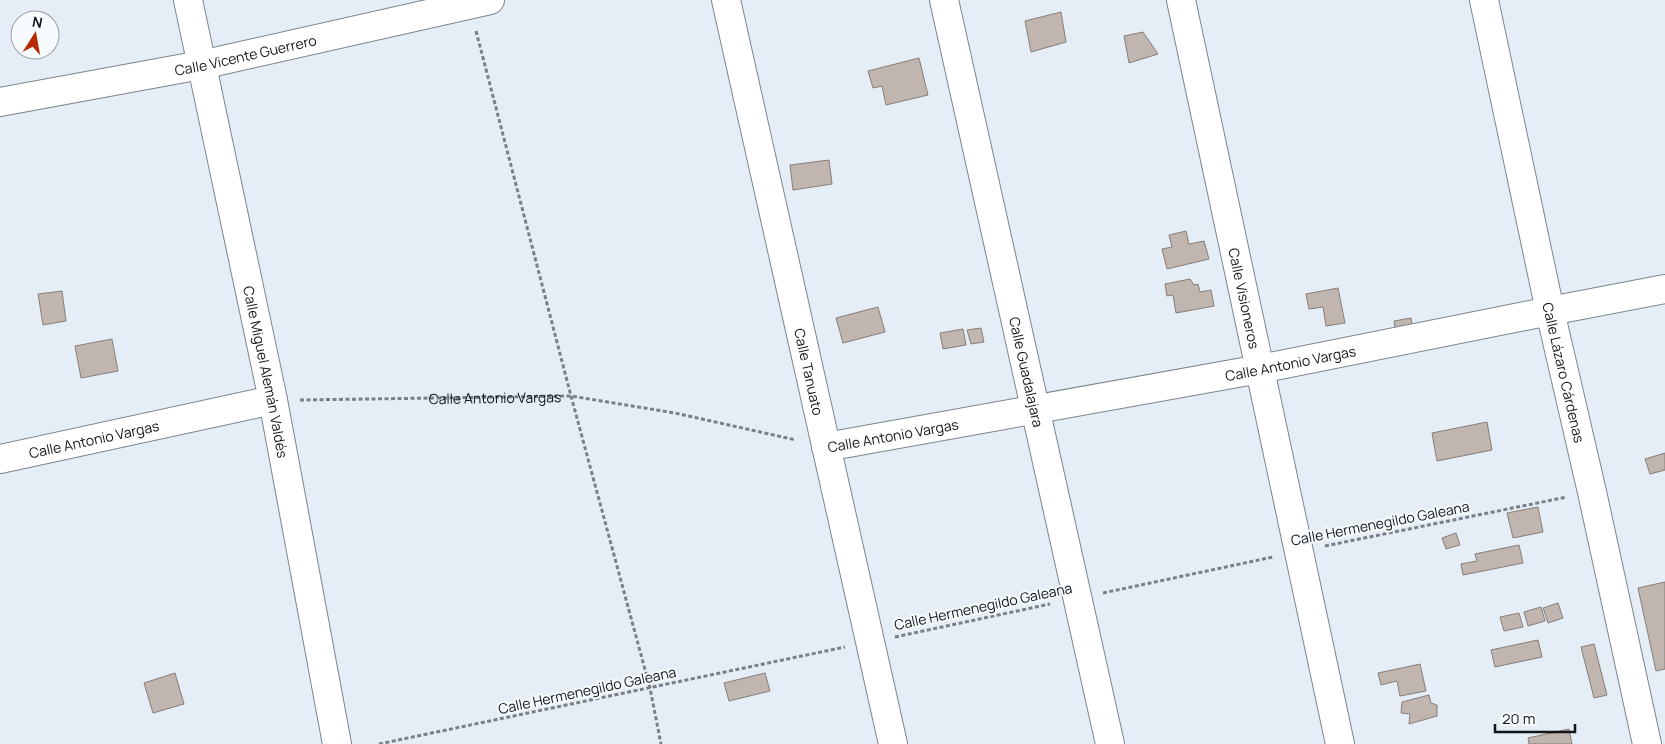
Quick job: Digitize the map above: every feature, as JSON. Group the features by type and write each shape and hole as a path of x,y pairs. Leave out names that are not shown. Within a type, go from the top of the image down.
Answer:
{"street":[{"name":"Calle Miguel Alemán Valdés","path":"188,0 273,400 337,744"},
{"name":"Calle Tanuato","path":"726,0 892,744"},
{"name":"Calle Guadalajara","path":"944,0 1110,744"},
{"name":"Calle Visioneros","path":"1181,0 1340,744"},
{"name":"Calle Lázaro Cárdenas","path":"1484,0 1550,311 1647,744"},
{"name":"Calle Vicente Guerrero","path":"0,102 201,65 476,1"},
{"name":"Calle Antonio Vargas","path":"826,447 1260,369 1665,289"},
{"name":"Calle Antonio Vargas","path":"0,459 273,400"}],"path":[{"path":"476,1 571,396 650,688 661,744"},
{"name":"Calle Antonio Vargas","path":"273,400 571,396 675,413 826,447"},
{"name":"Calle Hermenegildo Galeana","path":"380,744 1298,551 1592,492"}],"building":[{"path":"1061,12 1066,42 1031,52 1025,21"},
{"path":"1143,32 1158,54 1129,63 1124,36"},
{"path":"919,58 928,95 886,105 882,86 873,88 868,71"},
{"path":"829,160 832,184 793,190 790,165"},
{"path":"1186,231 1189,244 1204,241 1209,259 1167,269 1162,249 1172,247 1169,235"},
{"path":"1190,279 1194,285 1198,284 1200,292 1211,290 1214,306 1176,313 1173,295 1167,296 1165,284"},
{"path":"1338,288 1345,323 1326,326 1323,307 1309,309 1306,294"},
{"path":"62,291 66,321 43,325 38,294"},
{"path":"878,307 885,332 843,343 836,318"},
{"path":"1411,318 1413,329 1396,333 1394,321"},
{"path":"981,328 984,342 971,344 967,330"},
{"path":"963,329 966,345 943,349 940,333"},
{"path":"112,339 118,371 81,378 75,346"},
{"path":"1487,422 1492,450 1437,461 1432,433"},
{"path":"1665,453 1665,470 1650,474 1645,459"},
{"path":"1538,507 1543,532 1513,538 1507,513"},
{"path":"1456,533 1460,545 1446,549 1442,538"},
{"path":"1519,545 1523,563 1463,575 1461,564 1477,561 1475,554"},
{"path":"1665,582 1665,669 1656,671 1638,588"},
{"path":"1558,603 1563,618 1548,623 1543,608"},
{"path":"1541,607 1545,621 1528,626 1524,612"},
{"path":"1519,613 1523,627 1504,631 1500,617"},
{"path":"1538,640 1542,657 1495,667 1491,650"},
{"path":"1594,644 1607,695 1594,698 1581,647"},
{"path":"1420,664 1426,691 1400,696 1397,681 1381,685 1378,673"},
{"path":"175,673 184,704 153,713 144,683"},
{"path":"765,673 770,691 729,701 724,683"},
{"path":"1429,695 1431,703 1437,705 1437,716 1409,724 1410,714 1401,713 1402,702"},
{"path":"1569,729 1572,744 1529,744 1528,738"}]}
